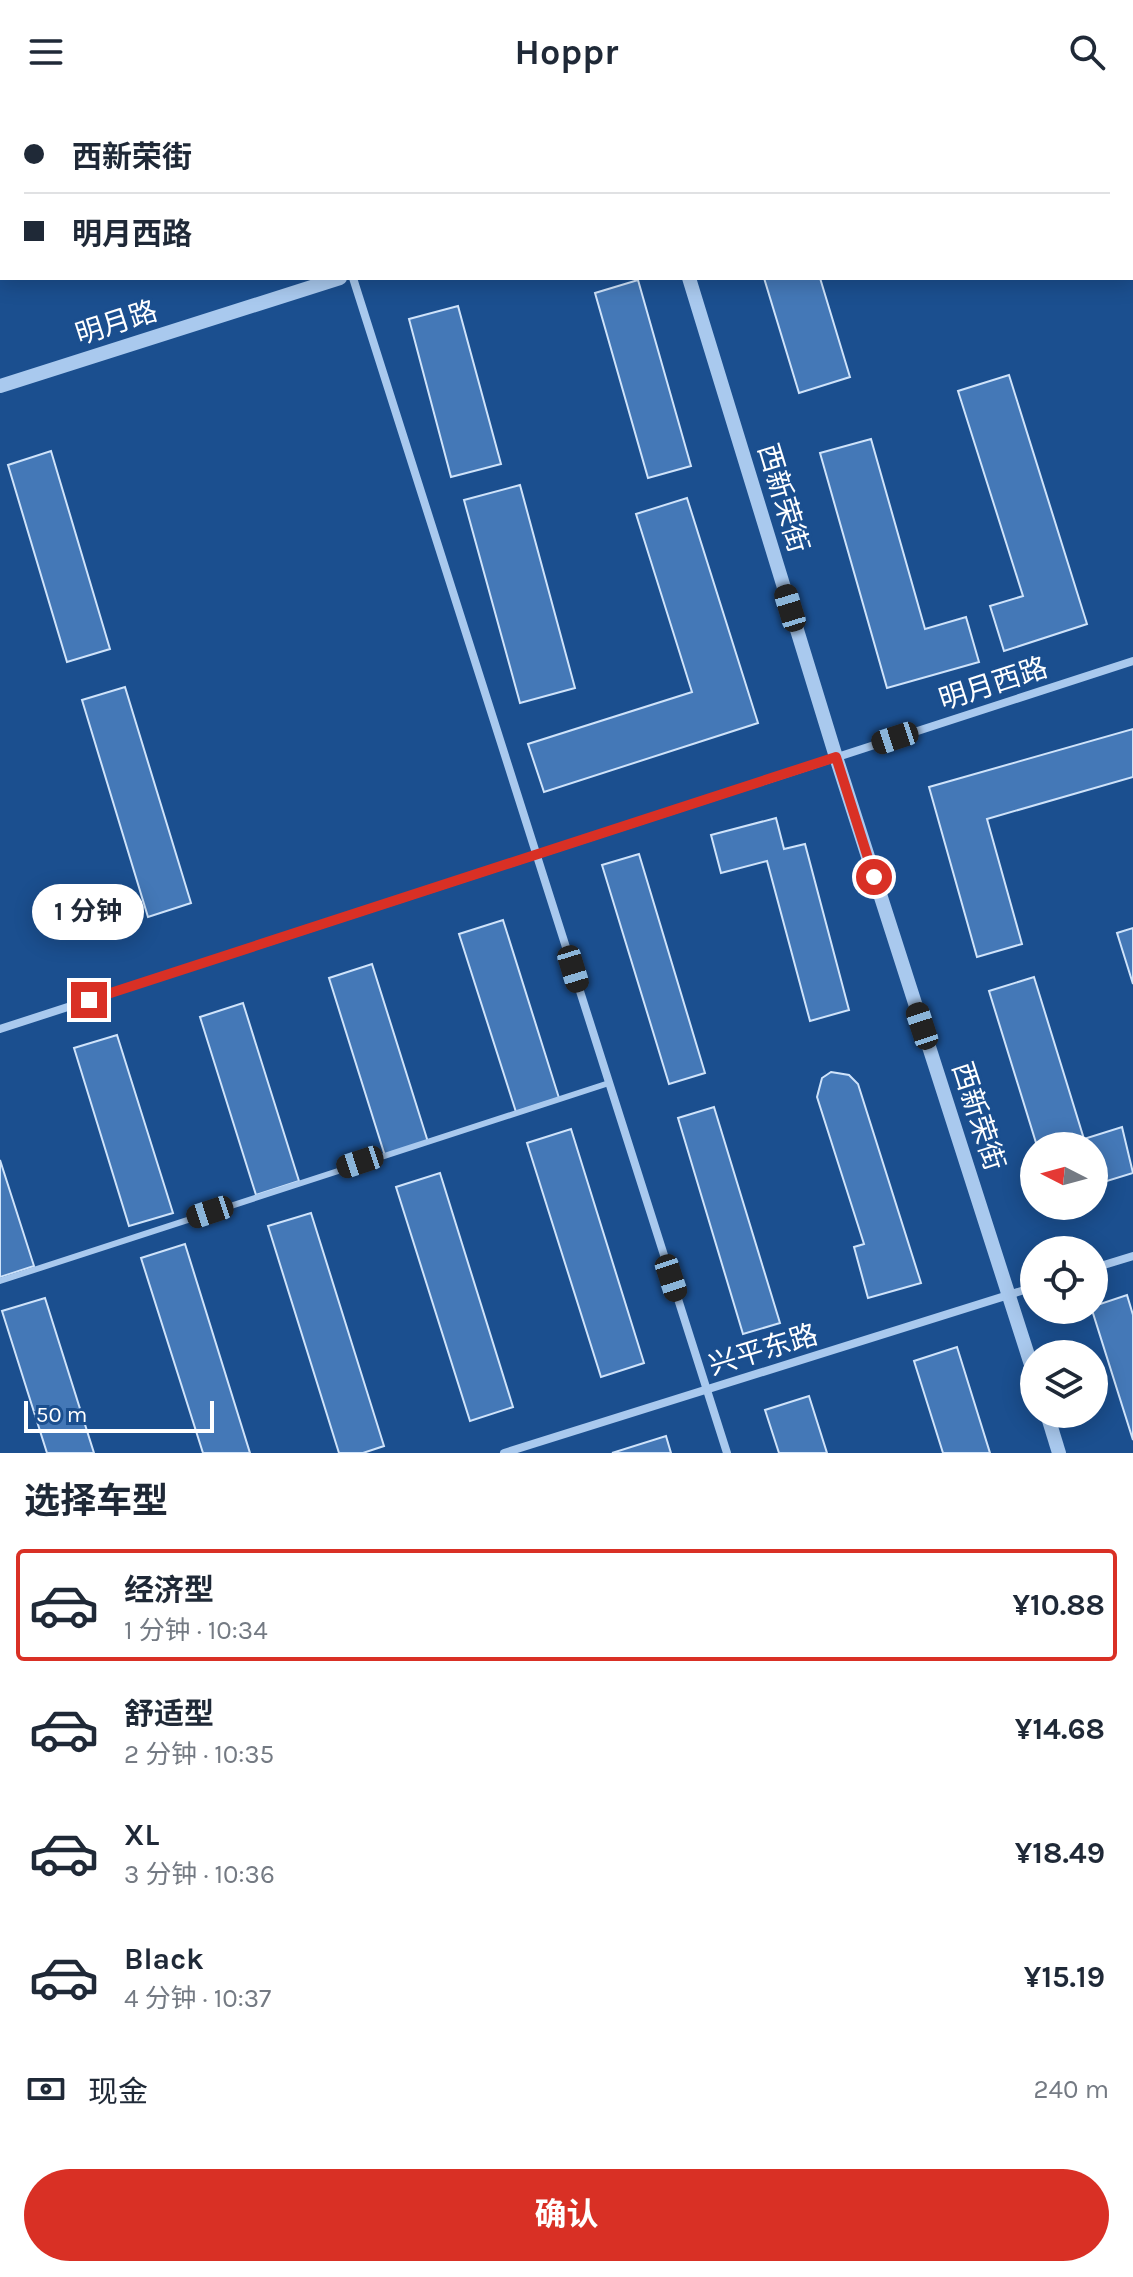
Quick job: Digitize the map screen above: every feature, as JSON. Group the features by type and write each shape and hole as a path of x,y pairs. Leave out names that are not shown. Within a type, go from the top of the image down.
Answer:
{"street":[{"name":"明月路","path":"0,386 334,280"},
{"path":"354,280 727,1453"},
{"name":"西新荣街","path":"690,280 836,757 1023,1340"},
{"name":"明月西路","path":"0,1029 1133,661"},
{"path":"1108,1264 1133,1256"},
{"name":"兴平东路","path":"504,1453 1020,1291"},
{"path":"1051,1428 1059,1453"}],"lane":[{"path":"0,1281 609,1083"}],"building":[{"path":"638,280 691,466 648,478 595,293"},
{"path":"765,280 821,280 850,377 799,393"},
{"path":"458,306 501,464 451,477 409,319"},
{"path":"1009,375 1087,624 1004,651 990,606 1023,596 958,391"},
{"path":"871,439 925,629 966,617 979,662 887,688 820,453"},
{"path":"51,451 110,649 67,662 8,465"},
{"path":"520,485 575,688 520,703 464,500"},
{"path":"687,498 758,723 544,792 528,744 692,692 636,514"},
{"path":"125,687 191,903 148,917 82,700"},
{"path":"1133,729 1133,777 987,819 1022,944 977,957 929,787"},
{"path":"776,818 784,849 805,844 849,1010 810,1021 767,861 721,873 711,835"},
{"path":"639,854 705,1073 669,1084 602,865"},
{"path":"503,920 559,1098 516,1112 459,934"},
{"path":"1133,928 1133,984 1117,933"},
{"path":"372,964 428,1142 385,1156 329,978"},
{"path":"1034,977 1082,1132 1033,1132 989,991"},
{"path":"243,1003 299,1181 256,1195 200,1017"},
{"path":"117,1035 173,1213 129,1226 74,1048"},
{"path":"831,1072 849,1075 858,1084 921,1283 868,1298 854,1247 864,1244 817,1097 822,1078"},
{"path":"714,1107 780,1323 743,1334 678,1118"},
{"path":"1122,1127 1133,1173 1108,1181 1106,1132"},
{"path":"571,1129 644,1363 601,1377 527,1143"},
{"path":"0,1160 34,1266 0,1277"},
{"path":"440,1173 513,1407 470,1421 396,1187"},
{"path":"311,1213 384,1446 363,1453 339,1453 268,1226"},
{"path":"185,1244 250,1453 203,1453 141,1258"},
{"path":"1127,1295 1133,1315 1133,1440 1108,1361 1108,1340 1101,1340 1096,1324 1108,1324 1108,1301"},
{"path":"45,1298 94,1453 47,1453 2,1311"},
{"path":"957,1347 990,1453 943,1453 914,1361"},
{"path":"809,1396 827,1453 779,1453 765,1410"},
{"path":"666,1436 671,1453 612,1453"}],"route":[{"path":"89,1000 836,757 874,877"}]}
